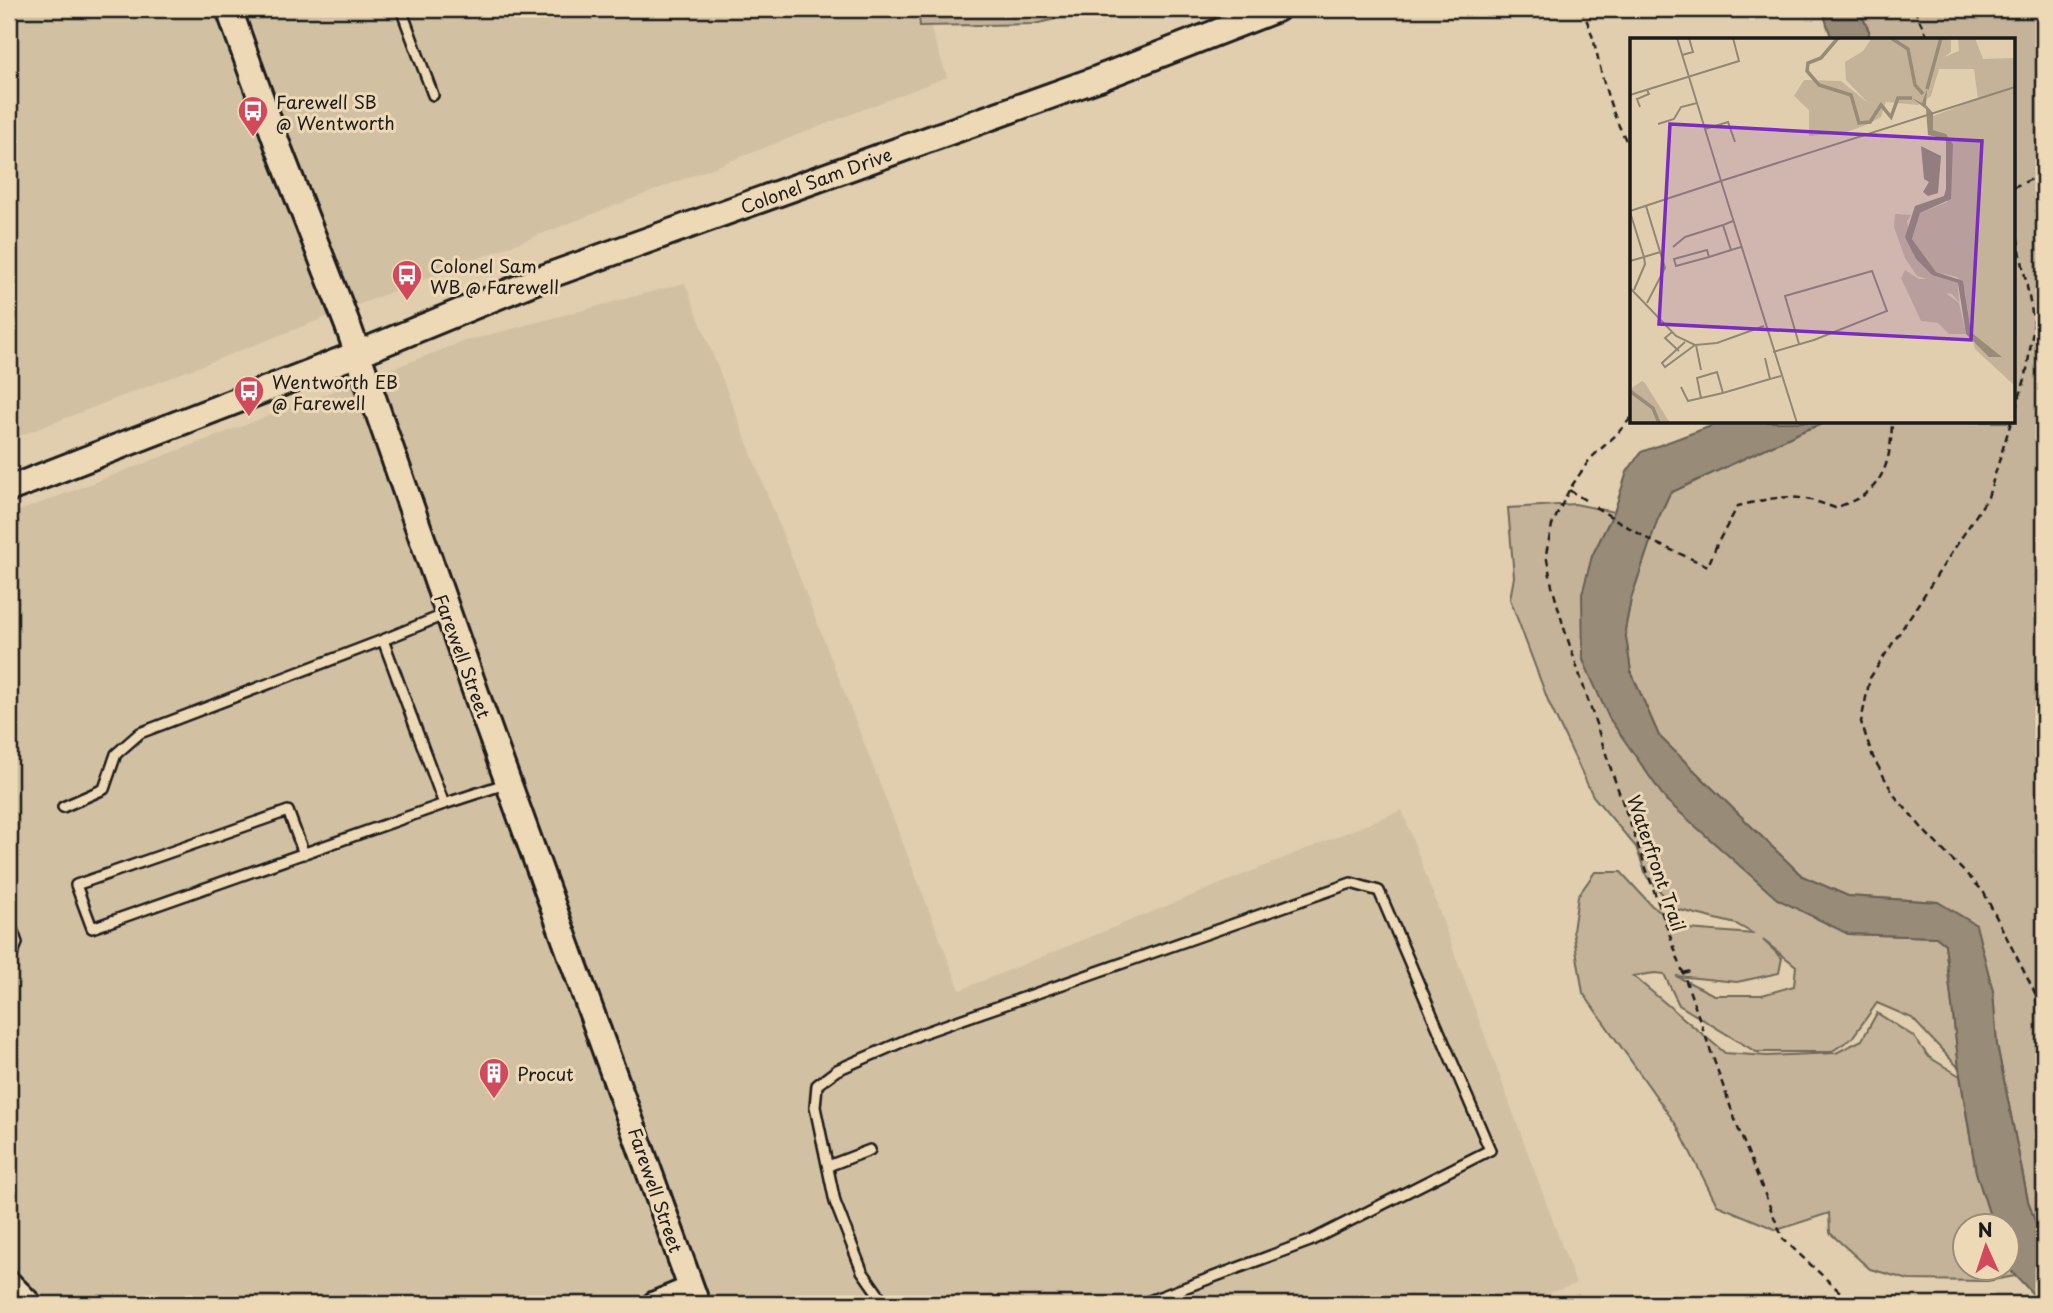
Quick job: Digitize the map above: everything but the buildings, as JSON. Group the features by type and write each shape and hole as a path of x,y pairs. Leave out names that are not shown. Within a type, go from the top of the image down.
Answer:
{"street":[{"name":"Colonel Sam Drive","path":"9,489 357,354 545,277 1097,79 1277,9"},
{"name":"Farewell Street","path":"236,11 279,149 357,354 694,1296"},
{"path":"9,1284 29,1304"},
{"path":"655,1304 694,1296"}],"lane":[{"path":"401,9 433,95"},
{"path":"63,807 104,789 116,754 140,733 448,614"},
{"path":"383,640 444,804"},
{"path":"304,854 288,811 76,886 92,928 509,783"},
{"path":"885,1304 862,1271 835,1202 815,1107 817,1086 837,1070 920,1034 1352,883 1379,891 1490,1150 1310,1241 1141,1304"},
{"path":"9,920 17,943 9,962"},
{"path":"828,1166 870,1150"}],"path":[{"path":"1581,9 1588,21 1605,87 1622,134 1630,147"},
{"path":"1914,9 1928,38"},
{"path":"2014,187 2044,174"},
{"path":"2014,219 2034,323 2026,376 2014,413"},
{"name":"Waterfront Trail","path":"1630,419 1590,459 1569,490 1552,525 1546,554 1552,586 1613,775 1683,973 1738,1128 1783,1238 1853,1304"},
{"path":"1595,507 1653,542 1708,566 1738,506 1779,496 1810,499 1835,508 1862,496 1881,477 1891,451 1892,424"},
{"path":"2010,424 1988,497 1870,678 1861,722 1873,757 1894,795 1927,834 1983,891 2035,993 2044,1030"},
{"path":"1569,490 1585,500"},
{"path":"1683,973 1693,970"}],"shaded area":[{"path":"9,9 924,9 947,77 9,440"},
{"path":"918,9 1100,9 1034,24 920,26"},
{"path":"1822,9 1859,9 1869,31 1869,38 1831,38"},
{"path":"1859,9 2044,9 2044,1247 2028,1201 1997,1045 1993,991 1938,902 1848,896 1802,876 1659,736 1631,672 1625,630 1631,599 1657,521 1670,493 1822,424 2014,424 2014,38 1869,38 1869,31"},
{"path":"685,283 960,990 1402,810 1576,1284 1517,1304 9,1304 9,515 462,342"},
{"path":"1717,424 1822,424 1670,493 1657,521 1631,599 1625,630 1631,672 1659,736 1802,876 1848,896 1938,902 1976,925 1993,991 1997,1045 2028,1201 2044,1247 2044,1304 2022,1282 2022,1212 1989,1212 1976,1172 1959,1068 1945,944 1936,937 1848,934 1777,899 1666,800 1609,718 1583,660 1582,594 1592,556 1614,512 1627,472 1641,452"},
{"path":"1575,504 1614,512 1592,556 1583,660 1848,934 1936,937 1945,944 1959,1068 1912,1018 1877,1003 1852,1038 1831,1052 1756,1052 1679,1005 1664,974 1633,976 1725,1053 1767,1056 1836,1053 1862,1040 1877,1013 1913,1036 1929,1057 1960,1076 1976,1172 1989,1212 1952,1212 1952,1281 1909,1280 1870,1269 1830,1233 1829,1213 1777,1230 1717,1205 1677,1126 1583,993 1573,931 1578,896 1595,872 1621,872 1652,906 1687,929 1754,934 1736,924 1676,909 1647,877 1636,847 1593,796 1549,703 1510,599 1514,577 1508,508","holes":["1763,940 1796,966 1794,986 1762,995 1714,995 1676,976 1737,982 1779,973 1782,958"]}],"place":[{"name":"Farewell SB @ Wentworth","path":"253,138"},
{"name":"Colonel Sam WB @ Farewell","path":"407,302"},
{"name":"Wentworth EB @ Farewell","path":"249,418"},
{"name":"Procut","path":"494,1100"}]}
